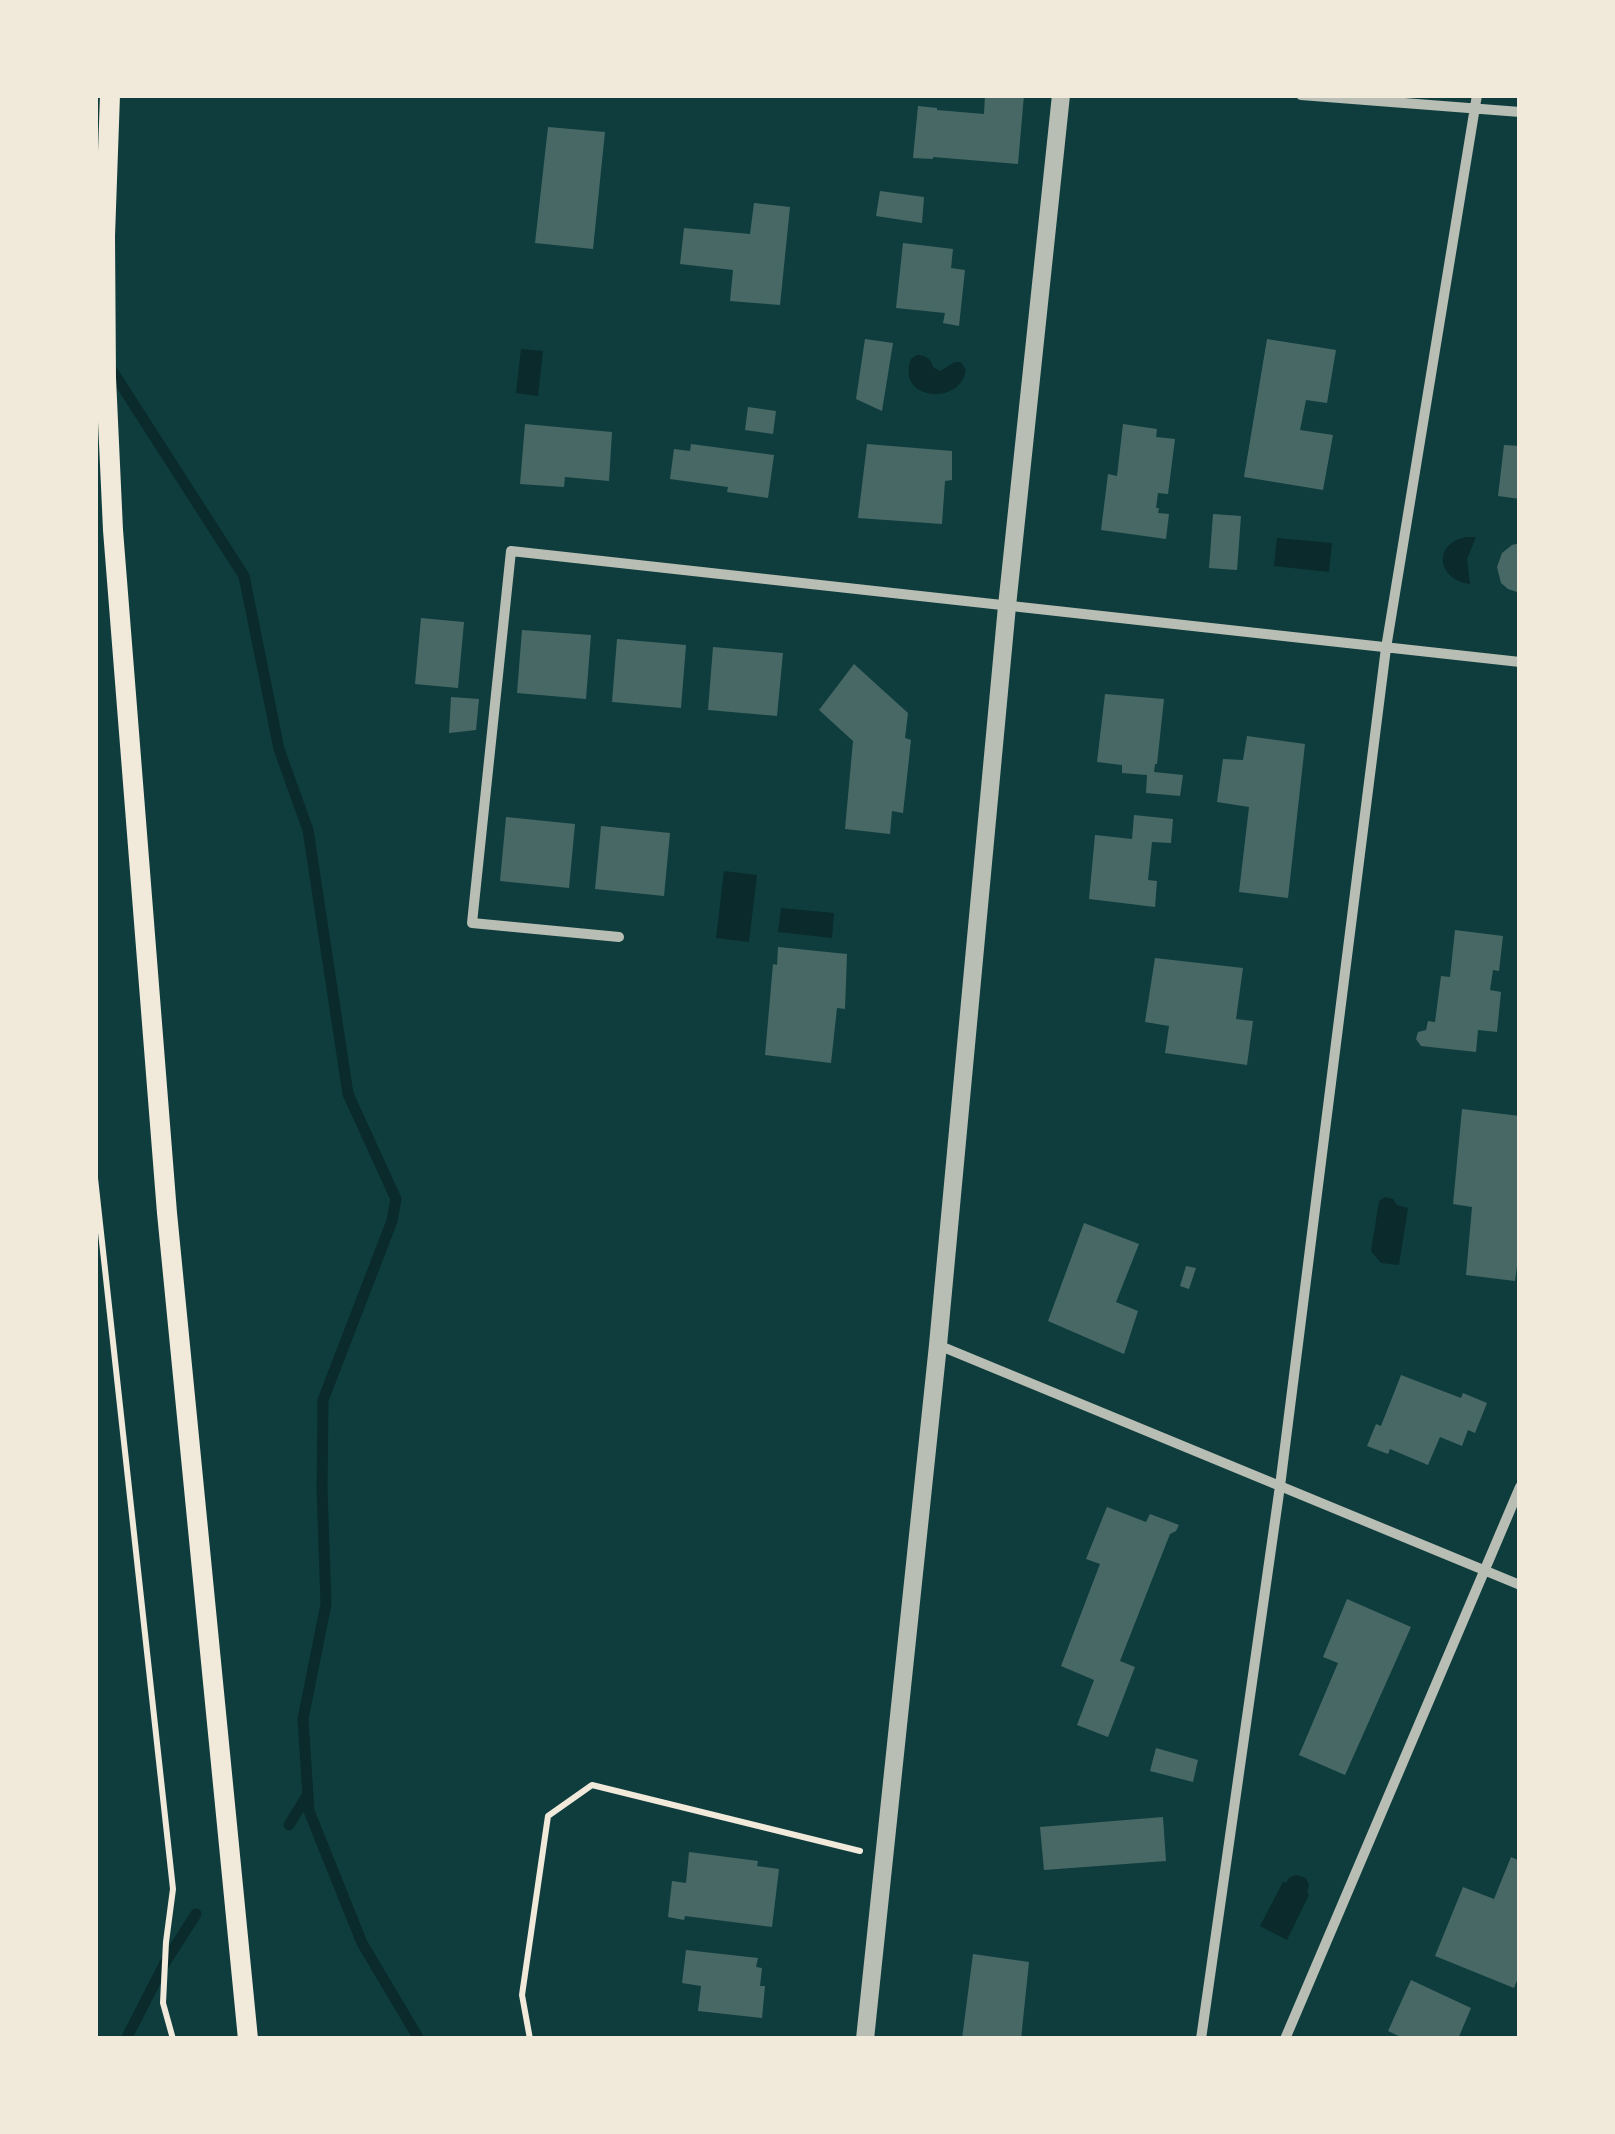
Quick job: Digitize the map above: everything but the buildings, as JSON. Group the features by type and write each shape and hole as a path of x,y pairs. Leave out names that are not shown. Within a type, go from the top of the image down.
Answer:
{"main road":[{"path":"110,95 105,236 113,530 167,1214 248,2039"}],"street":[{"path":"865,2039 938,1345 1007,606 1061,95"},
{"path":"1301,95 1520,112"},
{"path":"1200,2039 1280,1486 1386,648 1478,95"},
{"path":"619,938 472,923 511,551 1520,662"},
{"path":"938,1345 1520,1585"},
{"path":"1285,2039 1520,1487"}],"path":[{"path":"95,1178 173,1890 163,2003 174,2039"},
{"path":"530,2039 522,1995 548,1816 592,1785 885,1857"}],"water":[{"path":"521,349 543,351 538,396 516,393"},
{"path":"917,355 928,358 940,371 961,362 966,370 961,382 942,394 920,390 909,373 911,359"},
{"path":"1476,537 1467,559 1470,584 1451,576 1443,561 1448,546"},
{"path":"1277,538 1332,543 1329,572 1274,566"},
{"path":"724,871 757,875 749,942 716,938"},
{"path":"781,908 834,913 832,938 778,932"},
{"path":"1385,1197 1408,1208 1399,1265 1381,1263 1371,1251 1379,1201"},
{"path":"1296,1875 1306,1878 1309,1895 1287,1940 1260,1926 1283,1882"}],"waterway":[{"path":"95,344 244,576 279,749 308,830 348,1094 396,1199 392,1221 323,1400 326,1604 303,1719 309,1811 362,1943 419,2039"},
{"path":"289,1825 308,1794"},
{"path":"126,2039 166,1961 196,1914"}]}
